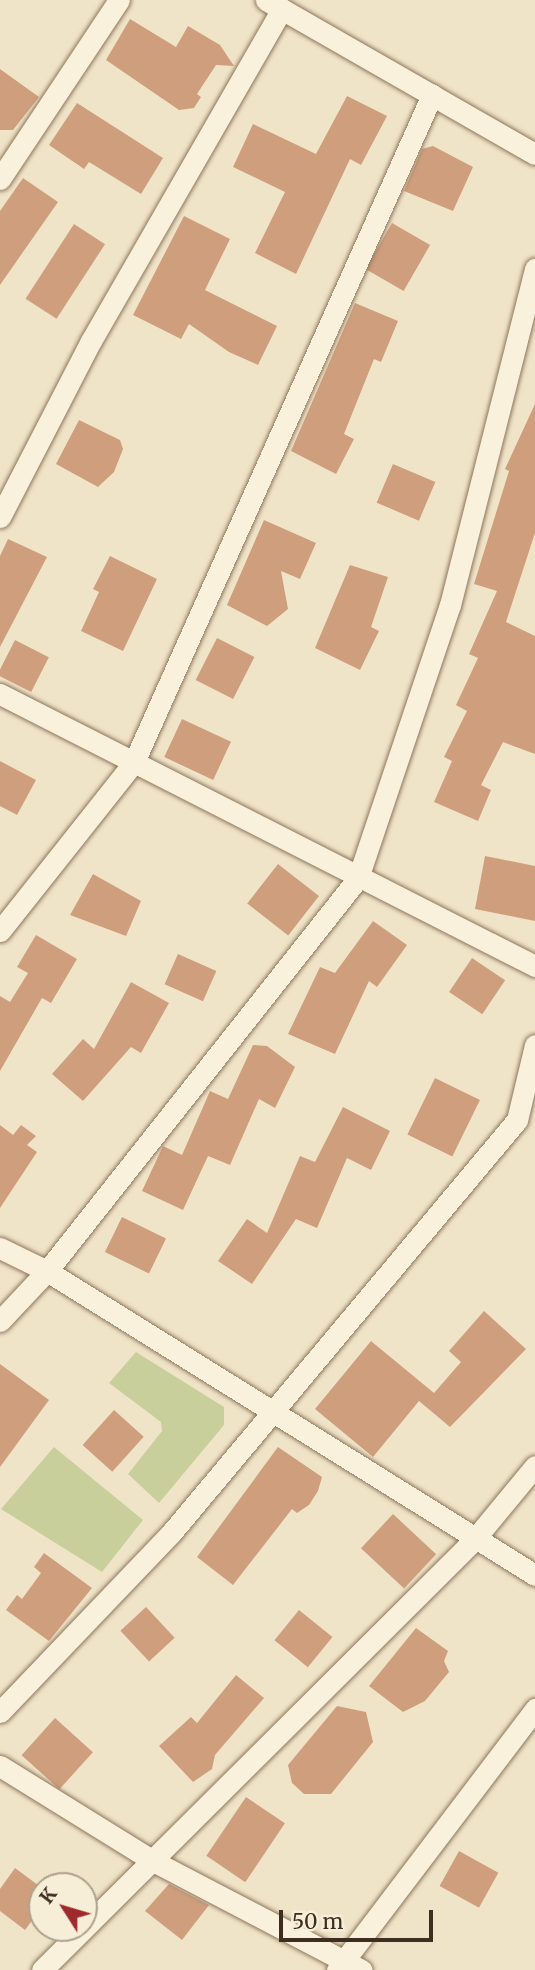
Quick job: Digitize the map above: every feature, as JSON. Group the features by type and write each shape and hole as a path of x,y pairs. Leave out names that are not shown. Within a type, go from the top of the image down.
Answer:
{"street":[{"path":"0,179 119,0"},
{"path":"0,517 91,341 274,4 535,154"},
{"path":"0,931 134,762 432,95"},
{"path":"0,1321 47,1271 358,878 450,605 535,269"},
{"path":"0,694 535,966"},
{"path":"0,1712 101,1611 274,1416 517,1120 531,1094 535,1045"},
{"path":"0,1248 47,1271 474,1541 535,1575"},
{"path":"41,1970 155,1862 474,1541 535,1466"},
{"path":"0,1766 155,1862 348,1967 535,1709"}],"green space":[{"path":"136,1352 224,1407 224,1425 159,1503 128,1474 162,1431 161,1422 109,1383"},
{"path":"54,1447 143,1520 102,1572 1,1509"}],"building":[{"path":"130,19 176,47 188,26 220,45 234,66 216,65 197,94 201,97 194,108 179,110 106,60"},
{"path":"0,69 39,97 13,130 0,130"},
{"path":"347,96 387,116 361,165 350,159 296,274 255,253 285,192 233,167 253,124 316,154"},
{"path":"77,103 163,158 141,194 89,162 84,169 49,145"},
{"path":"433,146 473,167 453,211 404,191 422,149"},
{"path":"23,178 58,202 0,285 0,211"},
{"path":"184,216 230,239 205,290 277,326 258,365 229,352 189,324 181,339 133,315"},
{"path":"392,223 430,245 404,291 366,269"},
{"path":"74,224 105,244 57,319 26,299"},
{"path":"355,303 398,321 381,362 374,359 344,434 354,439 336,474 291,451"},
{"path":"535,404 535,533 506,622 535,636 535,754 503,742 481,785 491,790 478,821 434,802 452,761 444,757 467,711 456,705 478,658 469,654 497,591 474,584 509,471 505,469"},
{"path":"79,420 120,440 123,449 114,472 98,487 56,464"},
{"path":"393,464 435,482 419,521 377,503"},
{"path":"264,520 316,543 300,579 281,571 288,609 267,626 227,605"},
{"path":"8,539 47,557 0,647 0,556"},
{"path":"110,556 157,579 123,651 81,631 99,592 93,589"},
{"path":"350,565 388,577 371,627 379,631 360,670 315,648"},
{"path":"217,638 254,657 233,699 196,680"},
{"path":"15,640 49,657 31,692 0,676 0,669"},
{"path":"182,719 231,742 213,780 164,757"},
{"path":"0,761 36,780 17,815 0,806"},
{"path":"485,856 535,866 535,921 475,909"},
{"path":"278,864 319,896 288,935 247,903"},
{"path":"93,874 141,901 126,936 70,915"},
{"path":"373,921 407,945 377,987 369,981 335,1054 288,1034 320,967 335,973"},
{"path":"36,935 77,959 51,1003 42,998 0,1071 0,996 10,1002 28,973 17,967"},
{"path":"178,954 216,971 203,1001 165,984"},
{"path":"472,958 505,980 482,1014 449,992"},
{"path":"131,982 169,1003 141,1053 131,1047 83,1101 52,1074 83,1039 94,1049"},
{"path":"253,1045 267,1046 295,1067 275,1108 259,1099 230,1165 208,1156 183,1210 142,1191 163,1146 182,1155 210,1091 228,1099"},
{"path":"435,1078 480,1100 452,1157 407,1135"},
{"path":"343,1107 390,1131 371,1170 347,1158 317,1228 296,1219 252,1284 218,1261 247,1219 267,1233 300,1156 315,1162"},
{"path":"0,1125 13,1135 21,1125 36,1136 27,1145 37,1152 0,1208"},
{"path":"122,1217 166,1238 149,1274 105,1252"},
{"path":"484,1311 526,1349 450,1427 419,1401 373,1457 315,1409 371,1341 434,1393 461,1362 449,1351"},
{"path":"0,1364 49,1400 0,1467"},
{"path":"114,1410 144,1437 112,1472 83,1445"},
{"path":"278,1447 322,1477 318,1491 309,1505 297,1513 292,1509 233,1585 197,1557"},
{"path":"393,1514 436,1554 404,1589 361,1548"},
{"path":"44,1553 92,1588 49,1641 6,1610 17,1595 22,1599 41,1573 34,1567"},
{"path":"146,1607 175,1638 149,1662 120,1631"},
{"path":"299,1610 332,1637 308,1667 274,1640"},
{"path":"416,1628 448,1651 444,1661 449,1672 425,1701 403,1712 369,1686"},
{"path":"236,1675 264,1698 215,1755 212,1769 193,1782 159,1746 191,1717 197,1723"},
{"path":"337,1706 366,1712 373,1742 331,1794 304,1794 292,1783 288,1765"},
{"path":"55,1718 93,1752 59,1789 22,1755"},
{"path":"246,1797 285,1823 245,1882 206,1856"},
{"path":"459,1851 498,1873 479,1908 440,1886"},
{"path":"15,1868 28,1878 28,1926 25,1930 0,1911 0,1889"},
{"path":"169,1884 209,1905 182,1940 145,1911"}]}
